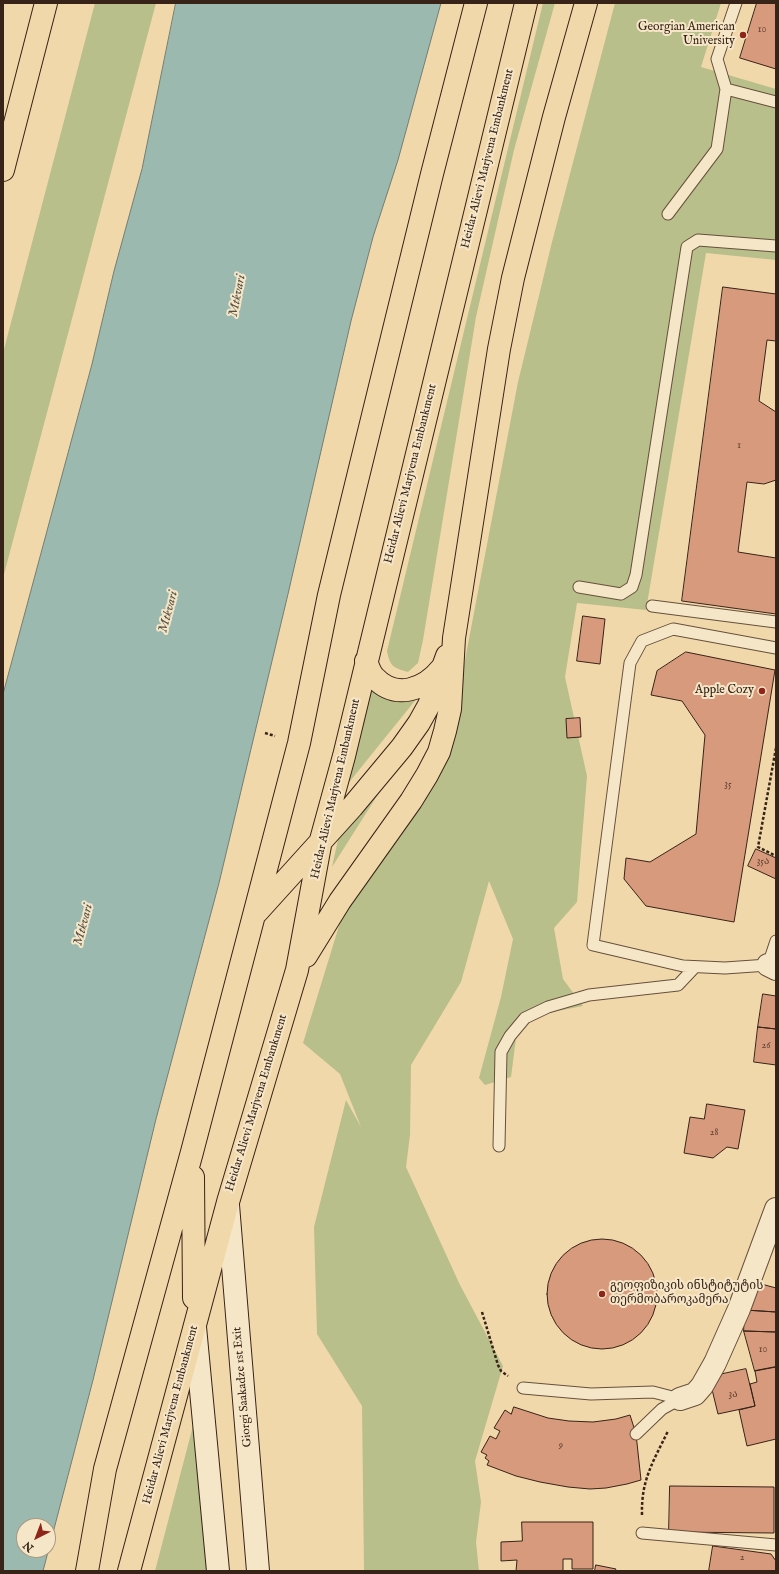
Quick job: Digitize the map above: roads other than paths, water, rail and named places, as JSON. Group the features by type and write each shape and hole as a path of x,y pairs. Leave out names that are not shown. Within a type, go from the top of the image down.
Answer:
{"main road":[{"path":"3,170 9,128 46,3"},
{"path":"87,1571 105,1469 192,1152 255,914 303,724 329,595 432,174 476,3"},
{"name":"Heidar Alievi Marjvena Embankment","path":"129,1571 228,1202 298,970 321,840 344,756 526,3"},
{"path":"298,970 319,932 411,801 439,752 450,709 454,638 498,357 513,278 552,124 586,3"},
{"path":"255,914 379,776 410,735 429,705 454,638"},
{"path":"366,661 374,677 381,683 391,688 401,690 412,689 424,685 434,678 443,667"},
{"path":"192,1152 195,1324 218,1571"},
{"name":"Giorgi Saakadze 1st Exit","path":"228,1202 258,1571"},
{"path":"680,1399 695,1394 702,1386 715,1363 740,1310 776,1209"}],"lane":[{"path":"668,214 717,149 726,89 717,59 736,3"},
{"path":"726,89 776,102"},
{"path":"579,587 621,594 632,587 636,575 687,247 698,240 776,246"},
{"path":"652,606 776,622"},
{"path":"776,648 673,629 642,641 630,663 593,945 683,966 725,968 772,967 776,941"},
{"path":"498,1146 501,1052 510,1036 525,1018 548,1007 589,995 678,985 695,967"},
{"path":"523,1388 591,1394 653,1392 680,1399"},
{"path":"636,1434 662,1409 680,1399"},
{"path":"642,1533 776,1545"}],"water":[{"name":"Mtkvari","path":"176,3 441,3 398,160 373,237 351,321 219,883 156,1119 93,1380 56,1521 56,1518 16,1518 16,1558 46,1558 43,1571 3,1571 3,694 92,364 114,271 142,169"}],"place":[{"name":"Georgian American University","path":"743,35"},
{"name":"Apple Cozy","path":"762,691"},
{"name":"გეოფიზიკის ინსტიტუტის თერმობაროკამერა","path":"602,1294"}]}
